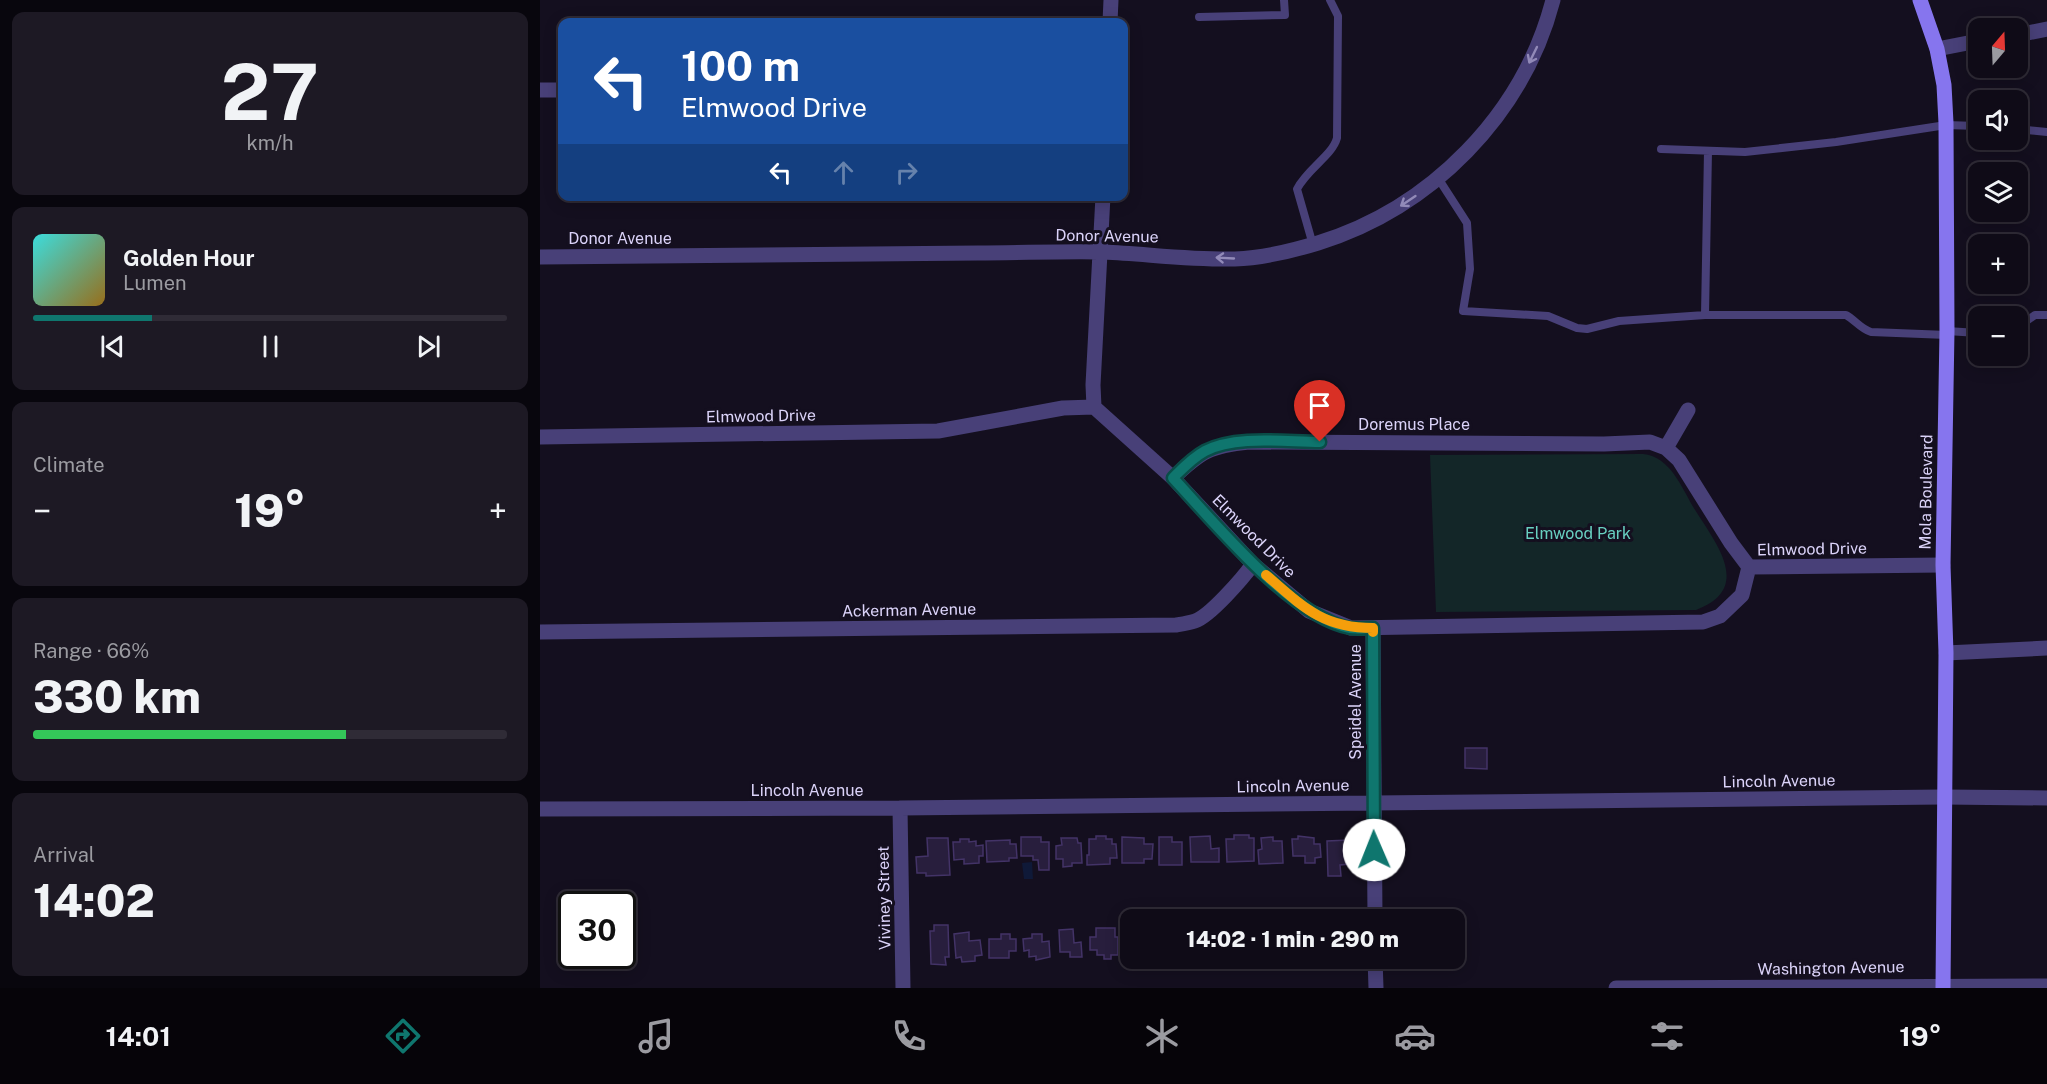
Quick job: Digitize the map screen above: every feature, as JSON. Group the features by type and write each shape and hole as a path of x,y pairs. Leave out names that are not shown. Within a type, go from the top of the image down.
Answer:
{"street":[{"path":"1110,18 1112,0"},
{"name":"Donor Avenue","path":"540,257 1100,252 1235,259 1272,255 1313,245 1371,222 1403,204 1457,162 1505,106 1521,80 1537,47 1553,0"},
{"name":"Mola Boulevard","path":"1920,0 1937,49 1944,85 1946,125 1947,333 1943,565 1946,653 1943,987"},
{"path":"2028,32 2047,29"},
{"path":"1937,49 1968,43"},
{"path":"540,90 558,90"},
{"path":"1094,407 1093,385 1102,201"},
{"name":"Elmwood Drive","path":"540,437 938,431 1063,408 1094,407 1173,478 1253,564 1309,611 1351,628 1703,622 1720,616 1742,595 1749,567 1943,565"},
{"path":"1688,410 1666,448 1679,460 1749,567"},
{"name":"Doremus Place","path":"1173,478 1203,452 1221,445 1249,441 1604,444 1650,442 1666,448"},
{"name":"Ackerman Avenue","path":"540,632 1176,625 1197,621 1243,580 1253,564"},
{"name":"Speidel Avenue","path":"1373,628 1375,909"},
{"path":"1946,653 2047,648"},
{"name":"Lincoln Avenue","path":"540,809 2047,798"},
{"name":"Viviney Street","path":"900,808 903,988"},
{"path":"1376,969 1376,988"},
{"name":"Washington Avenue","path":"1616,988 2047,986"}],"lane":[{"path":"1199,17 1285,15 1284,0"},
{"path":"1313,245 1297,189 1303,177 1335,147 1337,138 1338,16 1330,0"},
{"path":"1661,150 1746,152 1836,142 1946,125 1968,126"},
{"path":"2028,130 2047,132"},
{"path":"1705,315 1708,151"},
{"path":"1438,178 1467,223 1470,268 1463,311 1548,316 1577,328 1587,329 1619,321 1705,315 1846,315 1871,332 1968,333"},
{"path":"2028,320 2035,315 2047,315"}],"green space":[{"name":"Elmwood Park","path":"1643,454 1653,456 1669,468 1721,553 1726,579 1723,591 1713,601 1696,610 1436,612 1430,455"}],"water":[{"path":"1032,862 1033,879 1024,879 1022,863"}],"building":[{"path":"1465,748 1487,748 1487,769 1465,768"},
{"path":"1234,835 1249,835 1249,838 1254,838 1254,861 1227,862 1226,839 1234,839"},
{"path":"1096,836 1106,836 1106,839 1112,839 1112,844 1116,844 1117,858 1110,858 1110,864 1087,865 1089,839 1096,839"},
{"path":"1210,836 1211,849 1219,848 1219,862 1191,862 1190,837"},
{"path":"1298,836 1314,838 1314,844 1320,844 1321,857 1315,858 1315,863 1305,863 1305,856 1293,856 1292,839 1298,839"},
{"path":"1021,837 1041,837 1041,842 1049,842 1049,870 1039,870 1038,860 1033,860 1033,856 1021,856"},
{"path":"1122,837 1144,838 1144,844 1153,844 1152,859 1144,859 1144,863 1122,863"},
{"path":"1159,837 1172,837 1172,842 1182,842 1182,865 1159,865"},
{"path":"1273,837 1273,841 1282,841 1283,863 1259,864 1258,850 1262,849 1261,838"},
{"path":"927,838 948,838 950,875 926,876 926,873 917,873 916,857 928,856"},
{"path":"1061,838 1077,838 1078,843 1081,843 1082,863 1072,863 1072,866 1063,867 1063,859 1056,859 1056,846 1062,845"},
{"path":"960,839 969,839 969,842 976,841 976,846 983,845 983,856 979,856 979,863 964,864 964,859 954,860 953,842 960,842"},
{"path":"1010,840 1010,844 1016,844 1017,858 1009,858 1009,861 987,862 986,841"},
{"path":"1349,840 1350,864 1340,865 1341,876 1328,876 1327,841"},
{"path":"934,925 948,925 949,957 945,957 946,965 931,964 930,931 934,931"},
{"path":"1096,928 1115,928 1115,937 1118,937 1118,955 1111,955 1111,959 1104,959 1104,955 1097,955 1097,950 1090,950 1090,937 1096,937"},
{"path":"1073,929 1074,943 1081,942 1082,957 1070,957 1070,952 1060,952 1059,930"},
{"path":"969,932 969,941 980,940 982,955 975,956 975,961 962,962 961,957 956,958 954,934"},
{"path":"1001,934 1010,934 1010,939 1016,939 1016,951 1009,951 1009,958 989,958 989,939 1001,939"},
{"path":"1032,934 1042,934 1042,942 1049,941 1050,957 1036,960 1036,956 1029,957 1029,950 1024,951 1023,939 1032,938"}],"slow traffic":[{"path":"1266,575 1309,611 1351,628 1373,628 1373,632"}],"route":[{"path":"1320,442 1249,441 1221,445 1203,452 1173,478 1253,564 1309,611 1351,628 1373,628 1374,850"}]}
